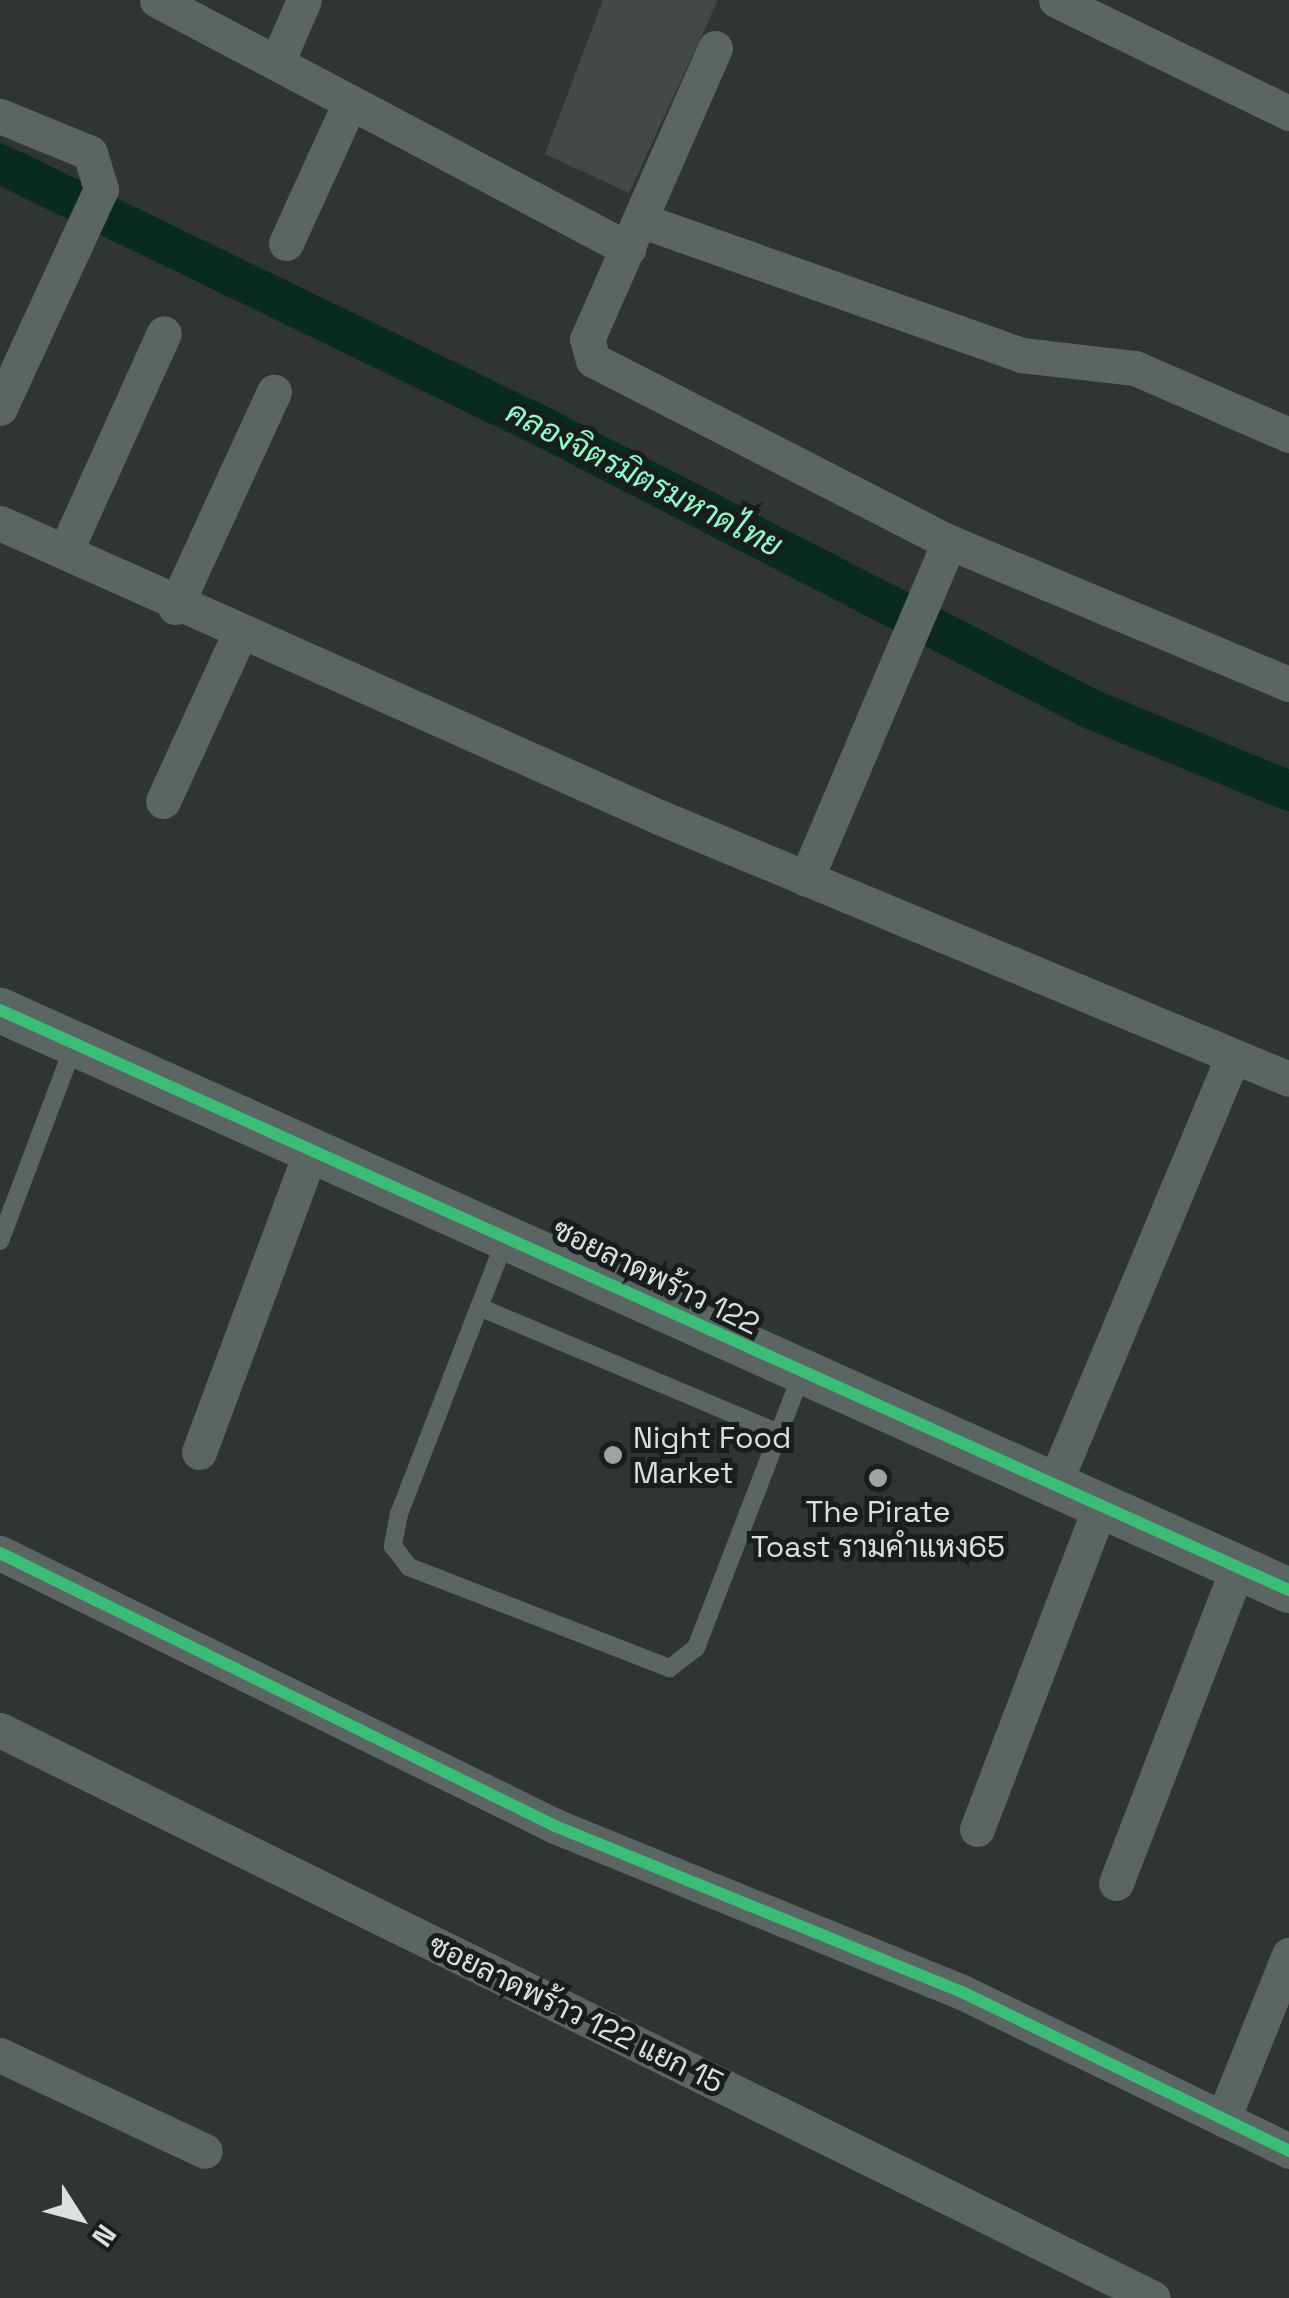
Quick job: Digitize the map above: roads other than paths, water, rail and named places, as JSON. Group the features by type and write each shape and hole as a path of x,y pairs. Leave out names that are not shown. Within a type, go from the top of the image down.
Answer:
{"street":[{"path":"157,0 280,58 348,107 636,235 1022,354 1135,368 1289,435"},
{"path":"280,58 304,0"},
{"path":"1056,0 1289,113"},
{"path":"715,48 587,340 593,360 949,542 1289,684"},
{"path":"286,243 348,107"},
{"path":"0,116 90,153 101,189 0,408"},
{"path":"65,552 164,333"},
{"path":"175,607 274,392"},
{"path":"0,523 175,607 806,878 1289,1079"},
{"path":"806,878 893,660 949,542"},
{"path":"164,800 240,634"},
{"name":"ซอยลาดพร้าว 122","path":"0,1010 508,1233 801,1376 1052,1489 1289,1590"},
{"path":"1052,1489 1233,1056"},
{"path":"199,1452 312,1145"},
{"path":"976,1829 1099,1509"},
{"path":"0,1552 555,1826 962,1992 1289,2151"},
{"path":"1116,1883 1237,1569"},
{"name":"ซอยลาดพร้าว 122 แยก 15","path":"0,1730 1153,2298"},
{"path":"1223,2119 1289,1954"},
{"path":"0,2054 205,2151"}],"lane":[{"path":"0,1241 76,1042"},
{"path":"508,1233 399,1514 392,1546 410,1566 670,1668 696,1648 801,1376"},
{"path":"480,1307 777,1432"}],"waterway":[{"name":"คลองจิตรมิตรมหาดไทย","path":"0,164 541,426 1091,709 1289,791"}],"place":[{"name":"Night Food Market","path":"613,1455"},
{"name":"The Pirate Toast รามคำแหง65","path":"878,1478"}]}
